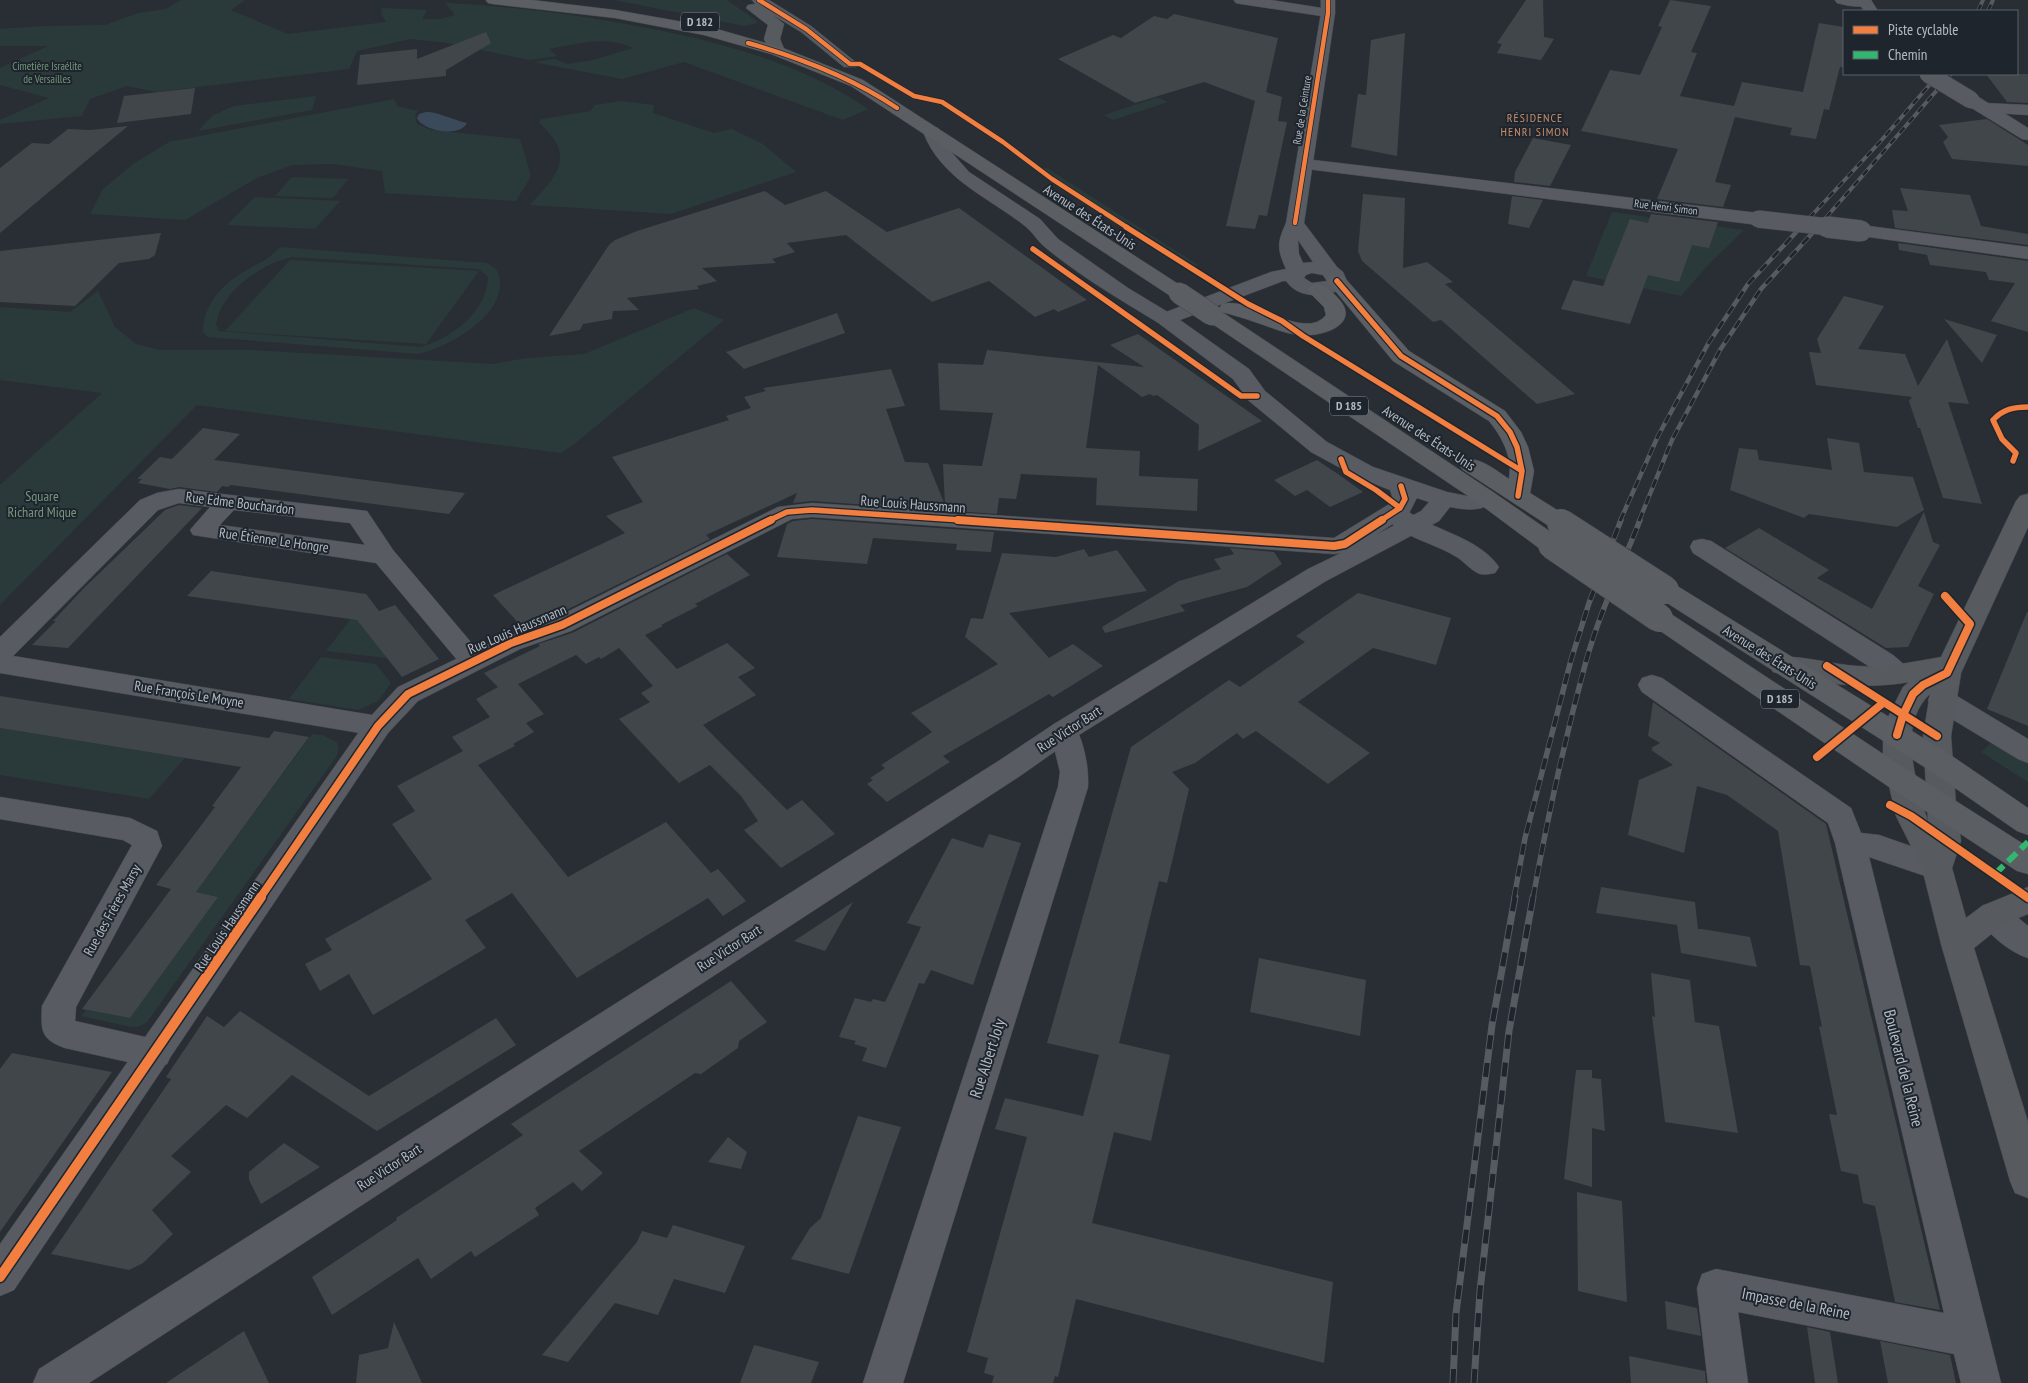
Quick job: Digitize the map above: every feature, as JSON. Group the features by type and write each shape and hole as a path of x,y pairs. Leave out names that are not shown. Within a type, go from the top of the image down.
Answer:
{"main road":[{"name":"D 182","path":"493,0 615,14 774,45 850,64"},
{"name":"D 182","path":"570,0 659,14 741,30 774,45"},
{"path":"741,0 776,24 774,45"},
{"name":"Avenue des États-Unis","path":"759,0 806,29 850,64 925,110 1220,312 1485,497 1665,590 1940,762 2028,822"},
{"name":"Avenue des États-Unis","path":"774,45 857,83 932,132 1187,290"},
{"path":"1334,276 1401,356 1497,416 1510,432 1517,447 1522,471 1518,496"},
{"path":"1220,312 1264,317 1293,328 1319,328 1329,324 1335,318 1337,311 1334,304 1303,280"},
{"name":"Avenue des États-Unis","path":"1220,312 1518,496 1556,534 1659,618 1902,781 2028,862"},
{"path":"1937,868 1946,841 1941,805 1937,736 1947,679 2028,501"},
{"path":"1783,665 1837,674 1870,676 1897,674 1947,679"},
{"path":"1947,679 1923,685 1913,694 1896,735 1897,760 1911,816 1937,868 1957,944 2028,1181"},
{"path":"1957,944 1994,915 2028,900"}],"street":[{"path":"1241,0 1328,7"},
{"path":"1842,0 1866,4"},
{"name":"Rue de la Ceinture","path":"1303,280 1289,254 1288,239 1295,223 1328,7"},
{"path":"1930,75 2028,136"},
{"path":"1977,104 2028,110"},
{"name":"Avenue des États-Unis","path":"932,132 938,147 964,176 1033,223 1051,243 1128,296 1164,318 1242,374 1257,396 1319,447 1365,472 1401,486 1444,499 1467,503 1476,502 1485,497"},
{"name":"Rue Henri Simon","path":"1304,164 1758,218 2028,253"},
{"path":"1164,318 1246,288 1303,280 1334,286 1334,276 1295,223"},
{"path":"1303,280 1316,267 1334,276"},
{"path":"1401,486 1405,499 1400,508 1404,520 1460,546 1486,567"},
{"name":"Rue Edme Bouchardon","path":"0,653 149,505 166,498 179,496 358,516 384,556 473,660"},
{"path":"1298,543 1334,546 1345,544 1404,520 1430,516 1444,499"},
{"name":"Rue Étienne Le Hongre","path":"228,502 202,530 384,556"},
{"name":"Rue Louis Haussmann","path":"0,1277 378,726 408,694 473,660 511,643 562,624 787,512 801,510 1298,543"},
{"name":"Rue Victor Bart","path":"53,1383 1010,768 1064,731 1404,520"},
{"path":"1298,543 1317,575"},
{"path":"1702,547 1882,662 1897,674"},
{"name":"Rue François Le Moyne","path":"0,664 378,726"},
{"path":"1947,679 2028,752"},
{"path":"1652,685 1840,816 1850,843 1879,848 1937,868"},
{"name":"Rue Albert Joly","path":"883,1383 1073,787 1074,772 1064,731"},
{"name":"Rue des Frères Marsy","path":"0,808 130,830 146,839 147,846 59,1006 58,1027 65,1033 155,1053"},
{"name":"Boulevard de la Reine","path":"1850,843 1981,1383"},
{"path":"1994,915 2028,945"},
{"name":"Impasse de la Reine","path":"1728,1383 1716,1288 1969,1337"}],"green space":[{"name":"Cimetière Israélite de Versailles","path":"181,0 245,0 231,10 288,34 386,22 381,14 382,8 427,10 422,19 441,19 455,15 445,3 517,8 589,18 637,26 727,46 786,66 814,78 868,109 843,120 684,62 622,79 533,62 555,59 567,64 593,60 633,48 612,42 581,43 549,49 557,56 529,60 448,43 411,39 357,51 349,69 156,92 127,86 90,99 82,116 0,124 0,120 49,98 0,85 0,68 48,46 0,46 0,29 105,25 138,13 166,9"},
{"path":"615,0 727,0 757,21 757,23 745,26"},
{"path":"316,96 312,110 198,131 212,116 233,106"},
{"path":"1158,97 1168,102 1113,120 1104,115"},
{"path":"394,99 397,106 418,111 415,116 417,124 431,130 520,139 531,176 516,201 385,193 382,171 333,164 292,165 257,178 185,220 90,214 103,189 133,164 169,142"},
{"path":"621,101 654,105 653,113 714,133 732,129 763,144 796,172 671,214 530,205 553,178 557,171 560,155 557,144 539,122 542,119 590,111 595,105"},
{"path":"1047,168 1198,265 1192,267 1042,169"},
{"path":"292,177 348,179 333,198 275,196"},
{"path":"255,197 340,201 315,229 227,225"},
{"path":"1612,212 1744,230 1708,265 1681,296 1586,276"},
{"path":"280,247 486,263 497,270 500,284 498,296 482,319 470,329 444,345 419,354 208,337 203,332 204,322 206,313 215,296 237,276 268,258","holes":["293,257 479,269 488,277 482,301 475,312 455,330 432,343 420,347 219,331 216,324 223,304 238,286 255,273 283,259"]},
{"path":"290,260 479,271 426,344 225,331"},
{"name":"Square Richard Mique","path":"98,291 115,327 136,344 160,350 251,350 493,364 527,358 584,354 694,308 724,320 572,446 560,453 197,405 0,605 0,485 102,393 0,380 0,307 70,312"},
{"path":"359,608 387,658 326,651"},
{"path":"321,657 376,664 391,683 378,701 358,710 289,699"},
{"path":"0,728 185,758 149,799 0,775"},
{"path":"312,734 322,735 337,742 339,749 336,757 147,1022 138,1027 131,1027 81,1016 86,1010 130,1018 218,897 196,892"},
{"path":"1993,741 2028,763 2028,782 1981,752"}],"water":[{"path":"426,112 436,113 467,123 463,128 457,130 442,131 434,129 421,123 417,118 419,114"}],"building":[{"path":"1526,0 1543,0 1544,37 1554,39 1541,60 1497,53 1502,44 1497,43"},
{"path":"1670,0 1711,6 1691,52 1697,53 1680,96 1734,106 1742,82 1803,92 1819,23 1843,27 1843,67 1840,67 1829,110 1824,109 1816,139 1790,135 1792,128 1735,117 1715,182 1731,185 1723,207 1657,199 1678,149 1581,131 1610,70 1640,75 1662,27 1658,26"},
{"path":"1174,14 1278,38 1266,92 1282,97 1278,121 1287,122 1267,216 1259,215 1255,229 1226,226 1255,101 1204,82 1135,103 1058,59 1113,35 1121,38 1154,16 1167,19"},
{"path":"486,32 491,43 446,70 446,76 357,85 360,55 417,49 417,59"},
{"path":"1405,33 1397,156 1351,147 1358,94 1366,95 1371,40"},
{"path":"2028,74 2028,103 2007,102 1987,75"},
{"path":"195,88 191,114 117,123 124,96"},
{"path":"1987,119 2028,145 2028,166 1952,159 1943,142 1948,137 1939,125"},
{"path":"128,126 0,233 0,168 32,143 49,144 68,129 90,130"},
{"path":"1533,138 1571,145 1550,186 1514,182 1515,172"},
{"path":"1900,188 1970,195 1981,226 2028,234 2028,245 1895,228 1892,210 1908,211"},
{"path":"765,191 785,205 826,191 887,232 959,208 1087,300 1058,312 1054,309 1035,317 989,281 932,302 846,235 787,243 795,252 772,259 776,263 702,268 717,281 697,286 699,289 627,298 639,310 613,311 612,319 583,324 580,330 549,336 609,245 615,240 637,231"},
{"path":"1363,194 1405,198 1403,268 1427,262 1453,282 1445,284 1575,394 1537,404 1441,320 1433,322 1362,261 1358,251"},
{"path":"1512,196 1543,200 1529,228 1508,224"},
{"path":"1651,214 1718,222 1709,248 1692,245 1679,282 1648,275 1630,324 1561,309 1573,280 1603,286 1630,219 1648,223"},
{"path":"161,233 155,255 149,259 119,263 75,306 0,302 0,251"},
{"path":"1898,243 2028,261 2028,332 1991,321 2015,283 1989,280 1986,272 1930,265 1927,255 1899,250"},
{"path":"1844,296 1884,306 1858,349 1905,354 1918,386 1947,339 1969,404 1948,402 1982,504 1943,498 1909,401 1912,397 1816,385 1809,352 1821,353 1817,339"},
{"path":"837,313 845,333 744,369 726,352"},
{"path":"1944,319 1997,335 1982,363"},
{"path":"1138,334 1262,421 1198,451 1199,425 1157,395 1153,396 1150,394 1142,397 1098,365 1086,448 1140,451 1139,476 1198,479 1197,511 1096,505 1097,478 1021,474 1016,499 999,498 997,514 812,501 793,503 797,493 706,535 710,539 552,617 523,628 493,595 625,533 606,516 643,502 612,457 729,420 726,416 751,408 744,397 766,391 763,388 891,369 905,406 886,409 905,462 928,463 945,505 943,464 982,466 993,413 940,410 938,363 983,365 987,350 1144,367 1110,345"},
{"path":"203,428 240,434 214,460 465,493 449,514 231,485 228,487 222,486 217,492 179,487 170,489 138,483 142,479 137,479 160,457 172,459"},
{"path":"1827,438 1859,443 1864,472 1913,477 1924,510 1897,527 1809,514 1804,518 1730,490 1739,448 1757,450 1759,460 1832,470"},
{"path":"1317,460 1363,492 1330,507 1307,490 1295,496 1274,480"},
{"path":"179,505 202,508 68,648 32,645 56,621 53,621 84,588 165,510"},
{"path":"1924,512 1933,542 1940,545 1918,586 1934,594 1908,647 1886,648 1725,548 1759,528 1829,570 1817,578 1872,609"},
{"path":"812,519 994,532 991,552 956,550 957,544 873,538 867,564 777,557 787,524 793,521"},
{"path":"1230,548 1274,552 1282,564 1247,587 1180,605 1185,611 1105,633 1102,627 1179,581 1221,569 1214,559 1234,554"},
{"path":"1084,549 1089,557 1117,550 1147,591 1009,613 1049,658 1073,644 1103,666 1053,697 1049,694 943,756 950,762 887,802 867,784 873,780 870,778 885,768 881,765 932,732 911,713 998,664 965,637 971,618 983,619 1002,553 1056,557"},
{"path":"727,554 750,575 695,604 698,606 645,635 677,669 727,643 755,668 738,677 756,695 703,725 787,810 802,800 835,834 781,868 744,830 758,821 741,796 710,765 679,783 619,719 650,702 641,693 653,686 619,648 601,659 599,657 586,664 576,655 518,684 544,714 526,723 534,732 513,744 515,746 478,765 568,877 666,822 711,873 718,869 746,901 723,916 708,898 577,978 512,893 465,920 486,948 373,1015 349,974 320,991 305,964 332,950 325,939 432,879 392,824 415,811 397,786 463,751 452,737 490,717 476,699 498,687 484,673 540,646 538,644 572,633"},
{"path":"211,571 366,594 379,611 395,605 439,659 402,677 357,620 187,596"},
{"path":"1358,593 1451,618 1436,665 1373,648 1298,702 1370,753 1328,784 1256,731 1243,739 1237,733 1195,763 1172,772 1189,789 1167,883 1159,881 1119,1043 1170,1055 1151,1141 1114,1132 1092,1223 1333,1282 1324,1363 1076,1299 1058,1377 1055,1376 1053,1383 992,1383 994,1376 984,1373 988,1358 967,1352 1027,1137 995,1129 1005,1098 1083,1116 1099,1055 1047,1043 1131,747 1229,680 1240,687 1305,642 1296,636"},
{"path":"2028,612 2028,726 1987,709"},
{"path":"0,696 269,738 274,731 309,737 196,892 218,897 130,1018 82,1009 171,889 156,885 215,807 212,806 241,767 0,728"},
{"path":"1653,702 1826,824 1940,1310 1895,1302 1875,1206 1863,1203 1858,1175 1841,1171 1829,1114 1837,1115 1819,1026 1822,1027 1810,966 1800,965 1778,831 1727,795 1697,786 1684,853 1628,835 1639,780 1673,765 1651,750 1653,749 1651,748 1660,743 1648,736"},
{"path":"989,834 1021,843 973,985 931,970 924,984 919,983 886,1068 862,1061 867,1048 854,1044 856,1041 839,1037 855,998 871,1002 873,999 885,1002 921,927 907,923 952,838 983,848"},
{"path":"1601,887 1695,902 1698,928 1750,937 1757,967 1681,953 1677,925 1596,913"},
{"path":"853,902 825,951 794,941"},
{"path":"1259,958 1366,980 1360,1036 1250,1012"},
{"path":"1651,973 1690,980 1695,1022 1719,1026 1738,1133 1665,1122 1652,1016 1655,1017"},
{"path":"731,981 767,1022 739,1041 738,1048 701,1074 695,1073 579,1151 603,1173 582,1191 573,1182 535,1208 539,1215 475,1257 471,1251 431,1279 418,1258 332,1315 312,1277 397,1220 396,1218 523,1135 511,1124"},
{"path":"240,1011 369,1096 496,1018 516,1045 377,1131 292,1075 247,1118 226,1105 171,1156 191,1172 152,1210 173,1234 143,1263 129,1270 51,1254 171,1079 166,1077 207,1016 224,1027"},
{"path":"12,1053 112,1072 0,1232 0,1069"},
{"path":"1576,1070 1592,1070 1592,1078 1601,1079 1605,1131 1592,1128 1592,1187 1564,1179"},
{"path":"858,1116 901,1127 849,1274 791,1259 810,1228 821,1218"},
{"path":"728,1137 747,1152 741,1169 708,1162"},
{"path":"284,1143 320,1167 261,1204 249,1180 249,1172"},
{"path":"1577,1192 1622,1201 1627,1302 1578,1291"},
{"path":"673,1225 745,1246 725,1293 674,1279 658,1315 615,1303 568,1362 542,1355 637,1242 642,1231 667,1238"},
{"path":"1665,1301 1697,1308 1701,1336 1667,1329"},
{"path":"394,1322 422,1383 356,1383 359,1355 388,1348"},
{"path":"1807,1327 1830,1332 1838,1383 1815,1383"},
{"path":"244,1331 269,1383 166,1383"},
{"path":"1880,1341 1950,1355 1956,1383 1888,1383"},
{"path":"754,1345 819,1362 811,1383 740,1383"},
{"path":"1629,1356 1705,1371 1706,1383 1631,1383"}],"railway":[{"path":"1978,10 1983,0"},
{"path":"1988,10 1993,0"},
{"path":"1800,228 1879,143 1938,75"},
{"path":"1817,228 1950,75"},
{"path":"1620,521 1658,436 1708,344 1748,284 1801,227"},
{"path":"1639,521 1672,440 1720,350 1761,289 1818,227"},
{"path":"1514,898 1525,838 1571,660 1589,603 1621,520"},
{"path":"1533,898 1556,781 1590,647 1640,520"},
{"path":"1453,1383 1456,1313 1492,1025 1515,897"},
{"path":"1474,1383 1480,1291 1509,1031 1533,897"}],"marked path":[{"path":"1995,874 2028,842"}],"cycle path":[{"path":"759,0 806,29 850,64 860,64 914,96 942,102 1003,142 1052,179 1134,232 1248,304 1282,321 1303,336 1522,471"},
{"path":"1295,223 1328,13 1328,0"},
{"path":"748,43 826,69 863,86 897,108"},
{"path":"1033,249 1241,396 1257,396"},
{"path":"1337,281 1401,356 1497,416 1510,432 1517,447 1522,471 1518,496"},
{"path":"2013,461 2016,453 2002,439 1993,420 2000,413 2008,409 2028,407"},
{"path":"1341,459 1346,472 1376,490 1400,508"},
{"path":"0,1277 378,726 408,694 511,643 562,625 787,512 812,510 1334,546 1345,544 1400,508 1405,499 1401,486"},
{"path":"1897,735 1903,715 1913,694 1923,685 1947,673 1970,624 1945,596"},
{"path":"1827,666 1937,736"},
{"path":"1817,757 1883,703"},
{"path":"1890,805 1911,816 2028,898"}],"district":[{"name":"RÉSIDENCE HENRI SIMON","path":"1535,125"}]}
